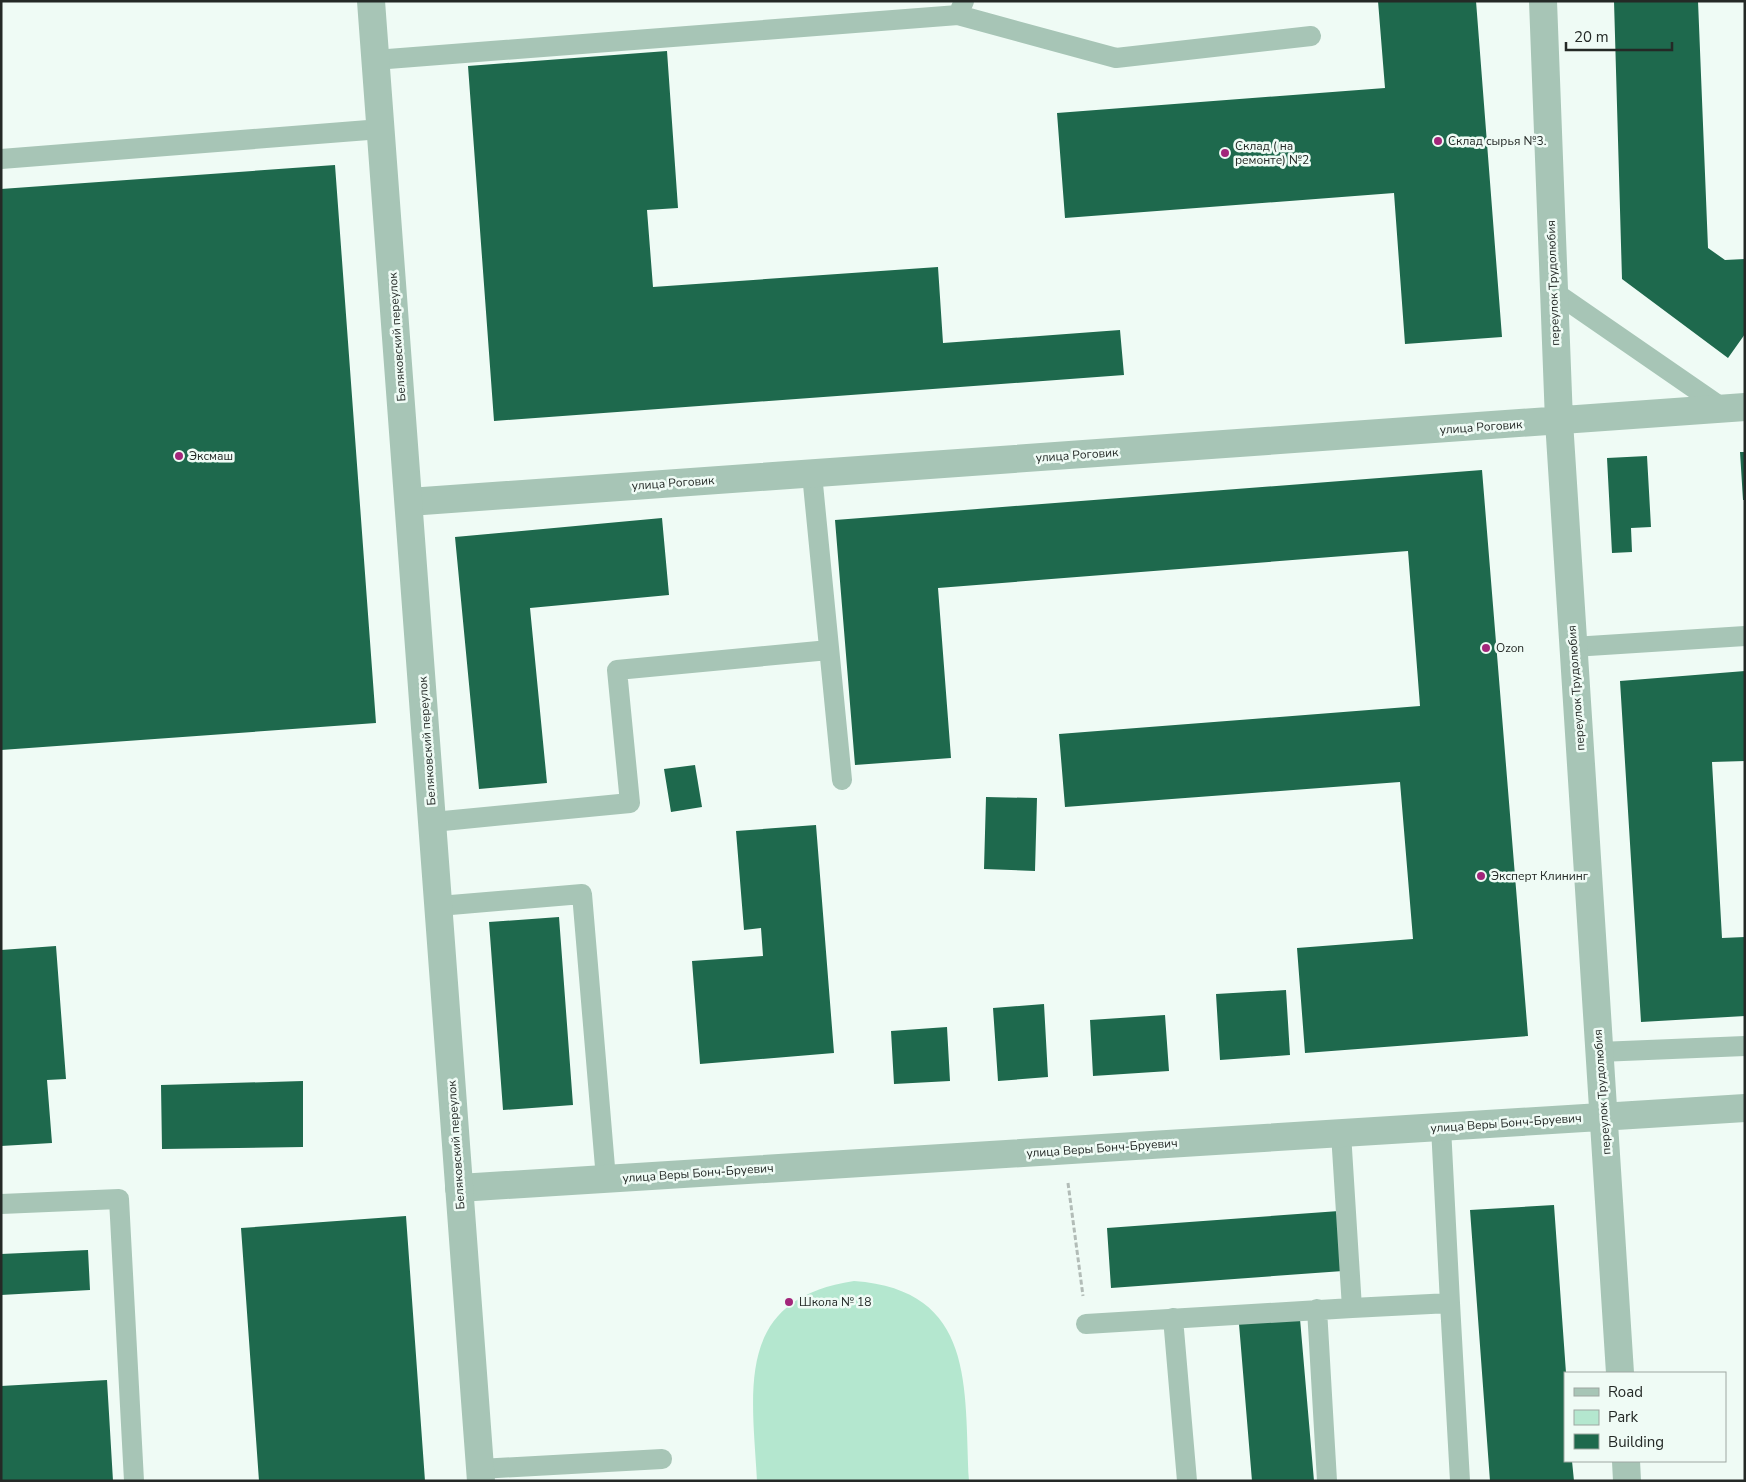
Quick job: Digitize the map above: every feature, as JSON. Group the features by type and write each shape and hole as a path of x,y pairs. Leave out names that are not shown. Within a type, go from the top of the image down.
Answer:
{"street":[{"name":"Беляковский переулок","path":"371,1 481,1475"},
{"name":"переулок Трудолюбия","path":"1543,1 1559,421 1620,1372"},
{"name":"улица Роговик","path":"409,502 1734,408"},
{"name":"улица Веры Бонч-Бруевич","path":"459,1188 1745,1108"},
{"path":"1626,1462 1627,1481"}],"lane":[{"path":"375,60 961,8 1116,58 1311,36"},
{"path":"1,159 380,129"},
{"path":"1553,291 1734,408"},
{"path":"812,474 842,780"},
{"path":"1573,648 1745,636"},
{"path":"433,822 630,803 617,670 829,650"},
{"path":"439,906 582,894 606,1179"},
{"path":"1599,1052 1745,1046"},
{"path":"1441,1127 1460,1481"},
{"path":"1341,1133 1352,1308"},
{"path":"1,1204 119,1199 134,1481"},
{"path":"1086,1324 1317,1309 1450,1303"},
{"path":"1317,1309 1327,1481"},
{"path":"1173,1318 1187,1481"},
{"path":"481,1475 662,1459"}],"path":[{"path":"1064,1150 1086,1324"}],"green space":[{"path":"854,1281 894,1288 923,1303 943,1324 956,1350 963,1379 969,1481 757,1481 753,1413 754,1382 759,1353 769,1328 788,1307 815,1291"}],"building":[{"path":"1378,1 1476,1 1502,337 1405,344 1394,193 1065,218 1057,113 1385,88"},
{"path":"1614,1 1698,1 1708,248 1725,260 1745,259 1745,334 1728,358 1622,279"},
{"path":"667,51 678,208 647,210 653,287 938,267 943,343 1120,330 1124,375 494,421 468,66"},
{"name":"Эксмаш","path":"335,165 376,723 1,750 1,189"},
{"path":"1740,452 1745,452 1745,500 1743,500"},
{"path":"1647,456 1651,527 1631,528 1632,552 1612,553 1607,458"},
{"path":"1482,470 1528,1036 1305,1053 1297,948 1413,939 1400,782 1065,807 1059,734 1420,706 1408,551 938,588 951,758 855,765 835,520"},
{"path":"662,518 669,595 530,608 547,783 479,789 455,537"},
{"path":"1745,671 1745,761 1712,762 1722,938 1745,937 1745,1016 1641,1022 1620,681"},
{"path":"695,765 702,807 671,812 664,769"},
{"path":"986,797 1037,798 1035,871 984,869"},
{"path":"816,825 834,1053 700,1064 692,961 763,956 761,928 744,930 736,831"},
{"path":"559,917 573,1105 503,1110 489,922"},
{"path":"56,946 66,1079 47,1080 52,1143 1,1146 1,950"},
{"path":"1286,990 1290,1055 1220,1060 1216,994"},
{"path":"1044,1004 1048,1077 998,1081 993,1008"},
{"path":"1165,1015 1169,1071 1093,1076 1090,1020"},
{"path":"947,1027 950,1081 894,1084 891,1031"},
{"path":"303,1081 303,1147 162,1149 161,1085"},
{"path":"1554,1205 1566,1372 1564,1372 1564,1462 1572,1462 1574,1481 1490,1481 1470,1210"},
{"path":"1339,1211 1343,1271 1111,1288 1107,1228"},
{"path":"406,1216 425,1481 259,1481 241,1228"},
{"path":"88,1250 90,1290 1,1295 1,1254"},
{"path":"1300,1319 1314,1481 1252,1481 1239,1324"},
{"path":"107,1380 113,1481 1,1481 1,1386"}],"place":[{"name":"Склад сырья №3.","path":"1438,141"},
{"name":"Склад ( на ремонте) №2","path":"1225,153"},
{"name":"Эксмаш","path":"179,456"},
{"name":"Ozon","path":"1486,648"},
{"name":"Эксперт Клининг","path":"1481,876"},
{"name":"Школа № 18","path":"789,1302"}]}
